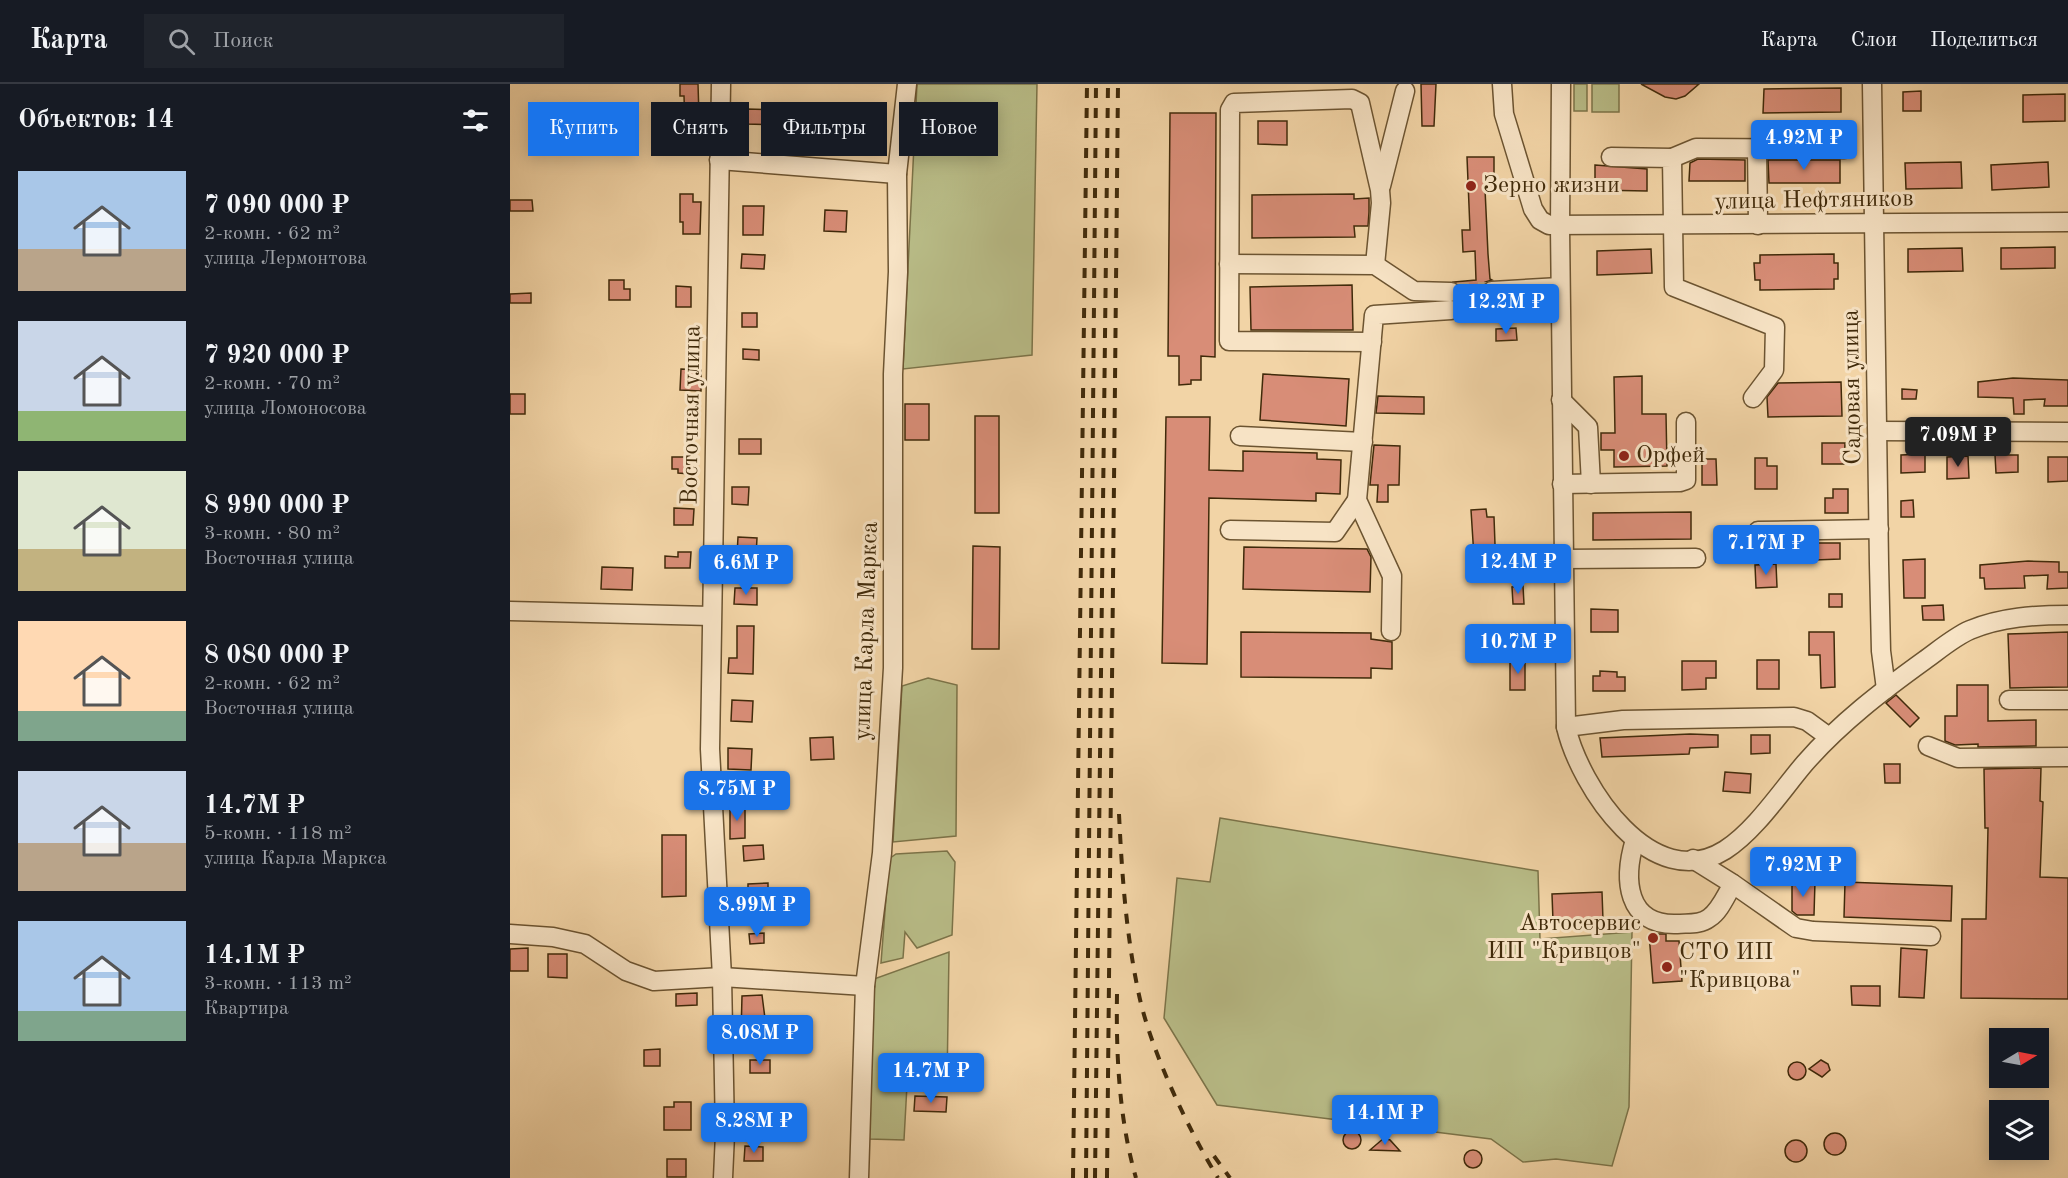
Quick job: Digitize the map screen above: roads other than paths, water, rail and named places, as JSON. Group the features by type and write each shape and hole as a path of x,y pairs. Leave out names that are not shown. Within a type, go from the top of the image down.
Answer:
{"street":[{"name":"Восточная улица","path":"721,84 710,749 722,977 725,1134 723,1178"},
{"name":"улица Карла Маркса","path":"859,1178 865,986 876,920 882,854 893,668 893,374 898,272 897,174 907,84"},
{"path":"1348,84 1360,103 1380,190"},
{"path":"1502,84 1504,114 1533,209 1540,220 1560,227"},
{"path":"1561,84 1560,296 1566,727 1570,748 1588,783 1619,824 1635,840 1651,851 1667,856 1684,860 1724,851 1741,838 1829,737 1886,689 1967,631 2016,617 2068,615"},
{"name":"Садовая улица","path":"1872,84 1881,651 1886,689"},
{"path":"1375,265 1380,190 1405,92"},
{"path":"1360,103 1352,99 1234,103 1230,110 1229,341 1372,342"},
{"path":"1611,157 1672,158 1696,148 1844,148"},
{"path":"1757,148 1758,225"},
{"path":"1672,158 1674,287 1775,327 1774,370 1753,398"},
{"path":"719,160 897,174"},
{"name":"улица Нефтяников","path":"1560,227 2068,222"},
{"path":"1229,264 1375,265 1414,291 1451,302 1374,315 1357,500 1335,532 1230,530"},
{"path":"1493,299 1560,296"},
{"path":"1561,400 1588,427 1591,484"},
{"path":"1562,484 1680,482 1686,480 1686,422"},
{"path":"1878,431 2068,432"},
{"path":"1240,436 1363,442"},
{"path":"1357,500 1392,576 1391,631"},
{"path":"1758,531 1879,529"},
{"path":"1563,559 1696,558"},
{"path":"510,611 711,616"},
{"path":"2008,700 2068,700"},
{"path":"1566,727 1623,720 1794,717 1807,721 1829,737"},
{"path":"1928,746 1959,758 2068,757"},
{"path":"1635,840 1629,866 1629,885 1644,916 1653,922 1664,924 1700,922 1708,919 1732,884"},
{"path":"1693,859 1796,928 1813,932 1931,936"},
{"path":"510,934 553,937 585,944 639,978 669,982 722,977 865,986"}],"tunnel":[{"path":"1451,292 1492,291"},
{"path":"1451,310 1493,308"}],"railway":[{"path":"1073,1178 1087,84"},
{"path":"1086,1178 1096,84"},
{"path":"1095,1178 1108,84"},
{"path":"1107,1178 1118,84"},
{"path":"1119,814 1123,882 1139,995 1161,1065 1195,1137 1218,1178"},
{"path":"1117,994 1117,1040 1122,1110 1136,1178"},
{"path":"1214,1156 1230,1178"}],"place":[{"name":"Зерно жизни","path":"1471,186"},
{"name":"Орфей","path":"1624,456"},
{"name":"Автосервис ИП \"Кривцов\"","path":"1653,938"},
{"name":"СТО ИП \"Кривцова\"","path":"1667,967"}]}
